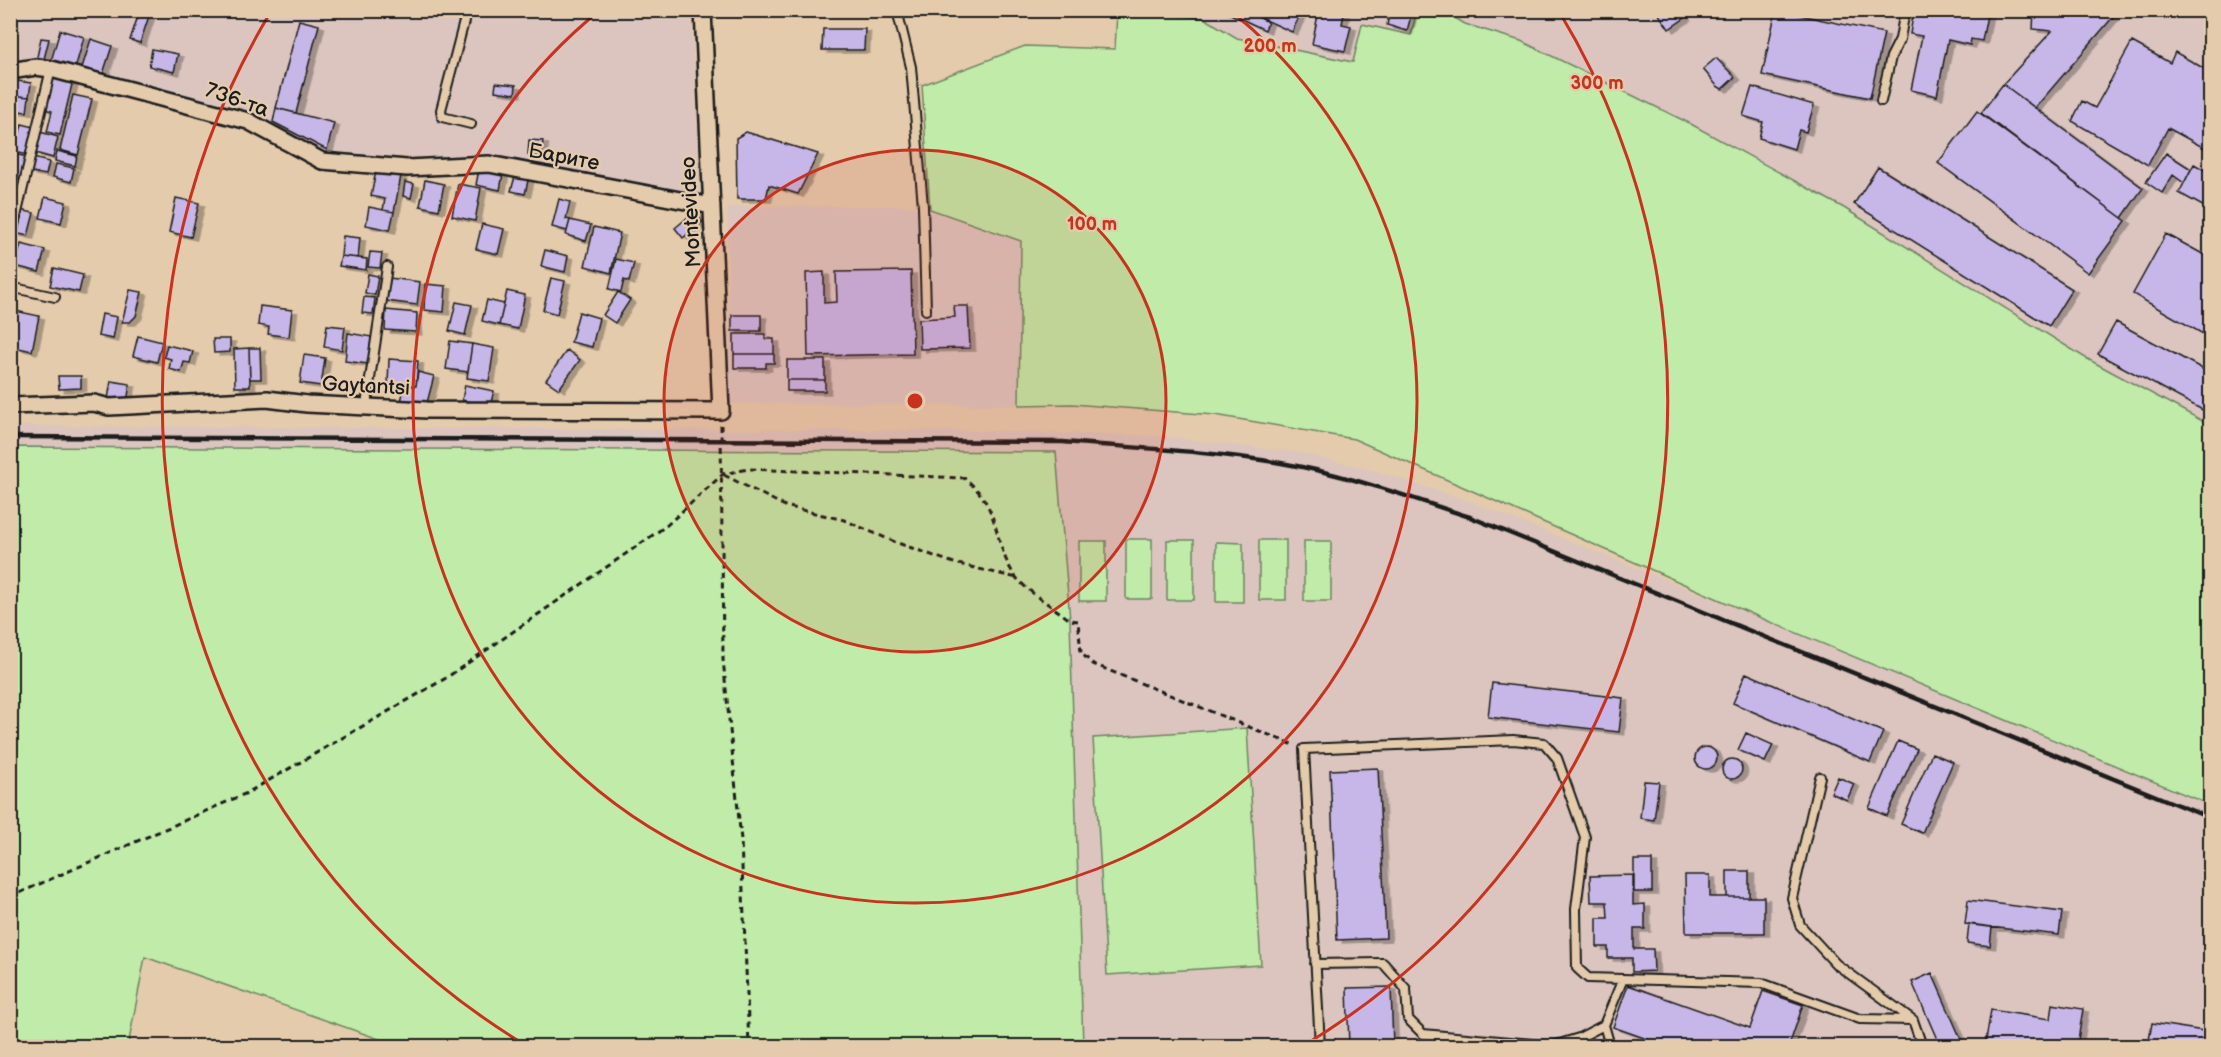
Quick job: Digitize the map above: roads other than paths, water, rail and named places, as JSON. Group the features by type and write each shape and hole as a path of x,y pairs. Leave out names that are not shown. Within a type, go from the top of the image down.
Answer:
{"street":[{"name":"Montevideo","path":"703,10 721,411"},
{"name":"736-та","path":"10,71 36,67 51,69 248,121 322,162 407,168"},
{"name":"Барите","path":"407,168 489,164 712,206"},
{"name":"Gaytantsi","path":"10,406 94,403 109,407 267,399 308,404 366,405 427,410 721,411"}],"lane":[{"path":"467,10 441,110 442,117 448,120 471,124"},
{"path":"897,10 911,67 923,206 926,310"},
{"path":"1881,101 1891,57 1900,39 1905,10"},
{"path":"10,242 51,69"},
{"path":"366,405 387,267"},
{"path":"10,288 55,297"},
{"path":"1320,1047 1304,748 1513,740 1544,743 1557,759 1585,837 1576,909 1577,968 1588,978 1622,981 1761,983 1860,1019 1912,1020"},
{"path":"1820,777 1792,898 1800,925 1836,964 1912,1020 1922,1047"},
{"path":"1315,964 1383,963 1406,989 1408,1018 1423,1034 1554,1046 1579,1038 1604,1025"},
{"path":"1610,1047 1604,1025 1622,981"}],"railway":[{"path":"10,437 1063,442 1200,453 1281,463 1353,480 1470,517 2210,818"}]}
